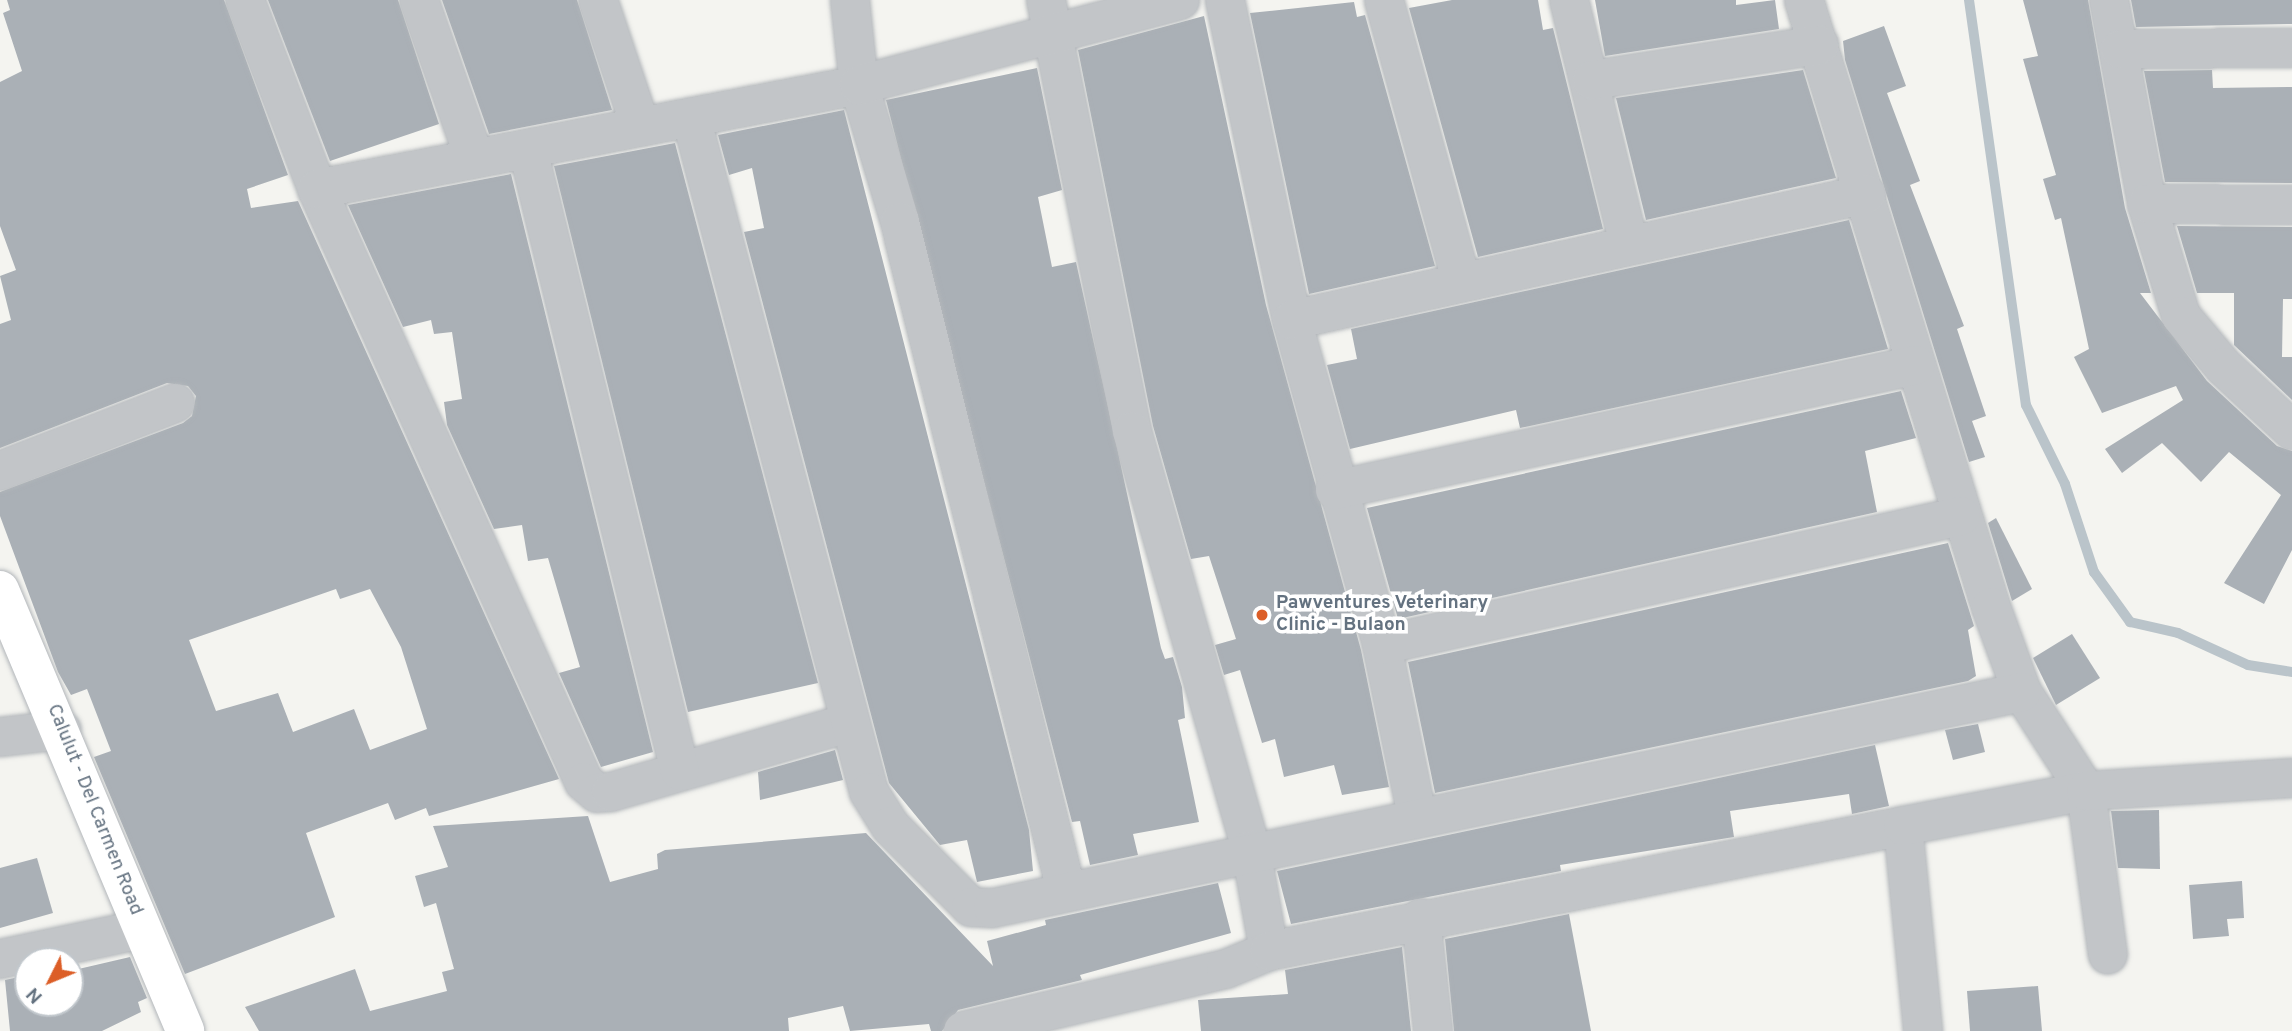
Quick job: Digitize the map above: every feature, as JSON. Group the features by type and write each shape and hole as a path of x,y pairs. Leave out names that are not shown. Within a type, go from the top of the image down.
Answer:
{"main road":[{"name":"Calulut - Del Carmen Road","path":"0,590 62,730 185,1031"}],"street":[{"path":"245,0 317,189 584,782 597,793 611,792 848,723"},
{"path":"419,0 473,155"},
{"path":"598,0 640,125"},
{"path":"850,0 859,85 906,246 1066,890"},
{"path":"317,189 473,155 528,150 640,125 859,85 1048,16 1180,0"},
{"path":"1225,0 1292,320 1335,490 1382,645 1417,815"},
{"path":"1384,0 1461,279"},
{"path":"1569,0 1592,80 1629,244"},
{"path":"1804,0 1866,194 1961,516 2022,692 2086,791 2108,956"},
{"path":"2109,0 2147,204 2181,316 2224,368 2292,429"},
{"path":"1048,16 1132,431 1251,850 1269,951"},
{"path":"1592,80 1819,45"},
{"path":"2120,49 2292,48"},
{"path":"691,117 848,723 869,792 890,826 971,907 1066,890 1417,815 2022,692"},
{"path":"528,150 680,771"},
{"path":"1292,320 1461,279 1866,194"},
{"path":"2147,204 2292,205"},
{"path":"1335,490 1916,366"},
{"path":"0,471 175,402"},
{"path":"1382,645 1961,516"},
{"path":"0,737 62,730"},
{"path":"963,1031 1226,969 1269,951 1421,918 2086,791 2292,778"},
{"path":"1903,826 1923,1031"},
{"path":"1421,918 1433,1031"},
{"path":"0,959 142,929"}],"building":[{"path":"7,0 224,0 288,175 247,189 251,208 298,201 559,779 429,816 426,808 395,820 388,803 306,833 335,917 185,974 94,757 111,751 87,689 71,695 58,672 0,516 0,492 183,423 192,416 196,396 188,386 167,383 0,448 0,324 11,320 0,276 16,270 0,226 0,82 22,71 3,13 10,10","holes":["336,589 340,599 370,589 401,647 427,729 370,750 354,709 293,732 278,693 216,711 189,640"]},
{"path":"268,0 398,0 439,124 330,161"},
{"path":"442,0 577,0 612,110 489,134"},
{"path":"1452,0 1538,0 1543,30 1553,28 1603,229 1478,257 1409,8"},
{"path":"1595,0 1736,0 1736,5 1775,0 1779,29 1605,56"},
{"path":"2023,0 2088,0 2125,208 2151,293 2140,293 2207,381 2277,446 2292,451 2292,550 2264,604 2224,583 2281,495 2229,452 2201,482 2162,443 2122,473 2105,449 2183,400 2176,386 2102,413 2074,357 2089,349 2061,218 2055,220 2043,179 2056,175 2023,59 2038,56"},
{"path":"2131,0 2292,0 2292,24 2136,27"},
{"path":"1354,2 1357,17 1365,15 1435,266 1309,294 1250,13"},
{"path":"1204,16 1266,305 1361,650 1389,787 1342,795 1334,765 1284,777 1275,739 1262,743 1240,670 1224,675 1215,645 1236,639 1209,556 1191,559 1153,426 1078,50"},
{"path":"1884,26 1906,86 1887,93 1920,181 1910,185 1964,326 1957,329 1986,416 1972,421 1985,457 1969,462 1845,60 1843,41"},
{"path":"1037,68 1062,190 1038,197 1052,267 1076,262 1161,648 1165,659 1173,657 1182,687 1185,718 1178,720 1199,822 1133,834 1138,855 1090,865 1080,821 1072,822 886,100"},
{"path":"1803,70 1836,178 1646,220 1616,98"},
{"path":"2212,70 2213,88 2292,87 2292,183 2165,182 2144,71"},
{"path":"844,110 1029,830 1033,871 977,882 967,840 940,845 889,783 744,232 764,228 752,168 729,175 718,135"},
{"path":"675,143 818,683 688,712 554,166"},
{"path":"511,174 653,752 601,767 559,673 580,667 548,558 528,561 522,525 494,529 447,425 444,402 462,399 452,332 434,334 431,320 403,327 348,205"},
{"path":"1849,220 1888,349 1520,428 1516,410 1350,449 1327,365 1357,359 1351,329"},
{"path":"2177,226 2292,227 2292,299 2283,299 2282,357 2292,357 2292,400 2234,345 2234,293 2197,293"},
{"path":"1901,391 1916,438 1865,451 1877,512 1398,619 1367,508"},
{"path":"1996,518 2032,589 2012,601 1988,523"},
{"path":"1948,543 1974,626 1968,630 1976,676 1968,681 1435,793 1408,662"},
{"path":"2072,634 2100,678 2056,705 2033,658"},
{"path":"1978,724 1985,752 1953,760 1945,730"},
{"path":"1875,745 1889,806 1852,814 1849,794 1730,811 1734,837 1560,865 1561,871 1291,924 1277,871"},
{"path":"835,750 843,780 760,800 758,772"},
{"path":"2159,810 2160,869 2118,868 2111,811"},
{"path":"588,816 610,882 658,869 657,854 665,850 866,833 993,966 987,941 1046,925 1045,920 1218,883 1231,933 1080,975 1082,980 958,1010 942,1031 931,1031 929,1024 850,1031 843,1006 788,1018 789,1031 259,1031 245,1007 355,969 370,1011 447,991 442,972 454,969 436,903 424,907 415,876 448,867 433,826"},
{"path":"37,858 53,913 0,928 0,868"},
{"path":"2242,881 2244,918 2227,919 2229,936 2193,939 2189,885"},
{"path":"1569,914 1591,1031 1454,1031 1445,939"},
{"path":"1402,947 1411,1031 1201,1031 1198,1000 1288,994 1285,970"},
{"path":"130,957 147,998 138,1002 141,1012 102,1031 10,1031 5,980 14,978 14,1017 84,1017 84,968"},
{"path":"2038,986 2042,1031 1970,1031 1967,991"}],"waterway":[{"path":"1969,0 2026,405 2065,484 2094,572 2130,622 2178,633 2248,665 2292,672"}],"place":[{"name":"Pawventures Veterinary Clinic - Bulaon","path":"1262,615"}]}
